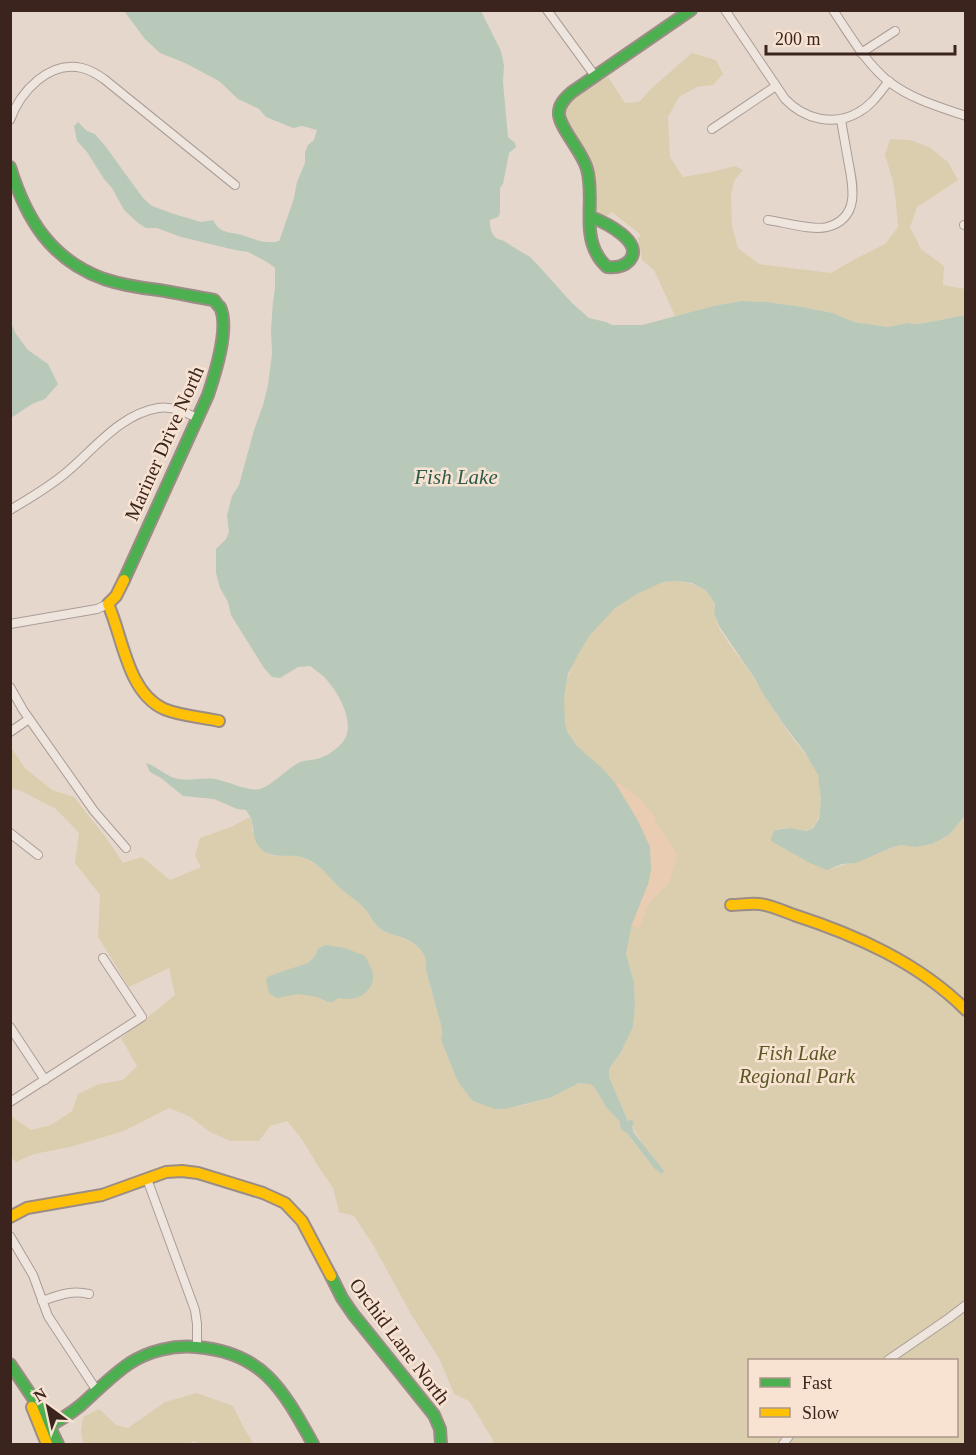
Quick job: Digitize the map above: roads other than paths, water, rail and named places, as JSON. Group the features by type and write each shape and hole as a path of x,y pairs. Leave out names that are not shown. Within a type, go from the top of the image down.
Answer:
{"street":[{"path":"547,10 595,76"},
{"path":"725,10 776,86 791,105 807,115 823,120 841,119 860,112 889,81"},
{"path":"833,10 861,53 889,81 927,103 966,116"},
{"path":"591,218 610,226 630,244 632,254 624,266 610,268 599,258 591,234 590,186 587,170 560,119 560,104 566,96 684,12"},
{"path":"861,53 895,31"},
{"path":"10,120 20,99 48,73 64,68 82,68 104,79 235,185"},
{"path":"712,129 776,86"},
{"path":"768,220 816,228 827,227 836,224 849,210 854,194 841,119"},
{"name":"Mariner Drive North","path":"11,172 26,212 35,227 46,242 73,265 105,280 214,300 219,304 222,340 219,361 211,387 116,596 108,604"},
{"path":"10,510 67,472 108,434 134,417 160,407 178,409 197,418"},
{"path":"10,624 97,609 108,604 114,615 138,688 145,696 162,708 219,721"},
{"path":"10,687 29,719 94,811 126,848"},
{"path":"10,732 29,719"},
{"path":"10,832 38,855"},
{"path":"731,905 760,904 856,938 918,971 952,996 966,1010"},
{"path":"10,1102 142,1017 103,958"},
{"path":"10,1027 45,1080"},
{"name":"Orchid Lane North","path":"10,1217 27,1208 102,1195 166,1172 175,1171 189,1171 273,1196 289,1206 302,1221 342,1298 439,1424 442,1435 441,1444"},
{"path":"147,1179 195,1310 197,1346"},
{"path":"10,1236 30,1267 53,1324 97,1391"},
{"path":"42,1301 71,1292 79,1291 89,1294"},
{"path":"889,1359 966,1305"},
{"path":"46,1428 78,1407 125,1366 142,1356 162,1349 197,1346 226,1351 242,1357 261,1369 290,1403 313,1444"},
{"path":"10,1364 46,1428 58,1444"},
{"path":"46,1428 47,1444"}],"water":[{"name":"Fish Lake","path":"124,11 481,11 501,51 504,65 503,82 508,137 516,147 509,153 503,184 500,188 500,213 498,217 490,220 491,230 496,238 530,257 589,318 612,325 642,325 742,301 802,307 833,313 854,322 888,327 965,315 966,814 949,835 932,844 916,847 901,845 856,863 842,864 827,870 771,841 775,830 790,828 807,831 813,828 819,819 820,811 818,775 719,626 711,597 705,590 692,583 663,582 637,594 615,608 590,635 568,674 564,698 565,723 568,733 577,746 615,783 638,821 650,847 651,870 648,884 632,924 626,954 634,982 633,1027 621,1052 609,1069 609,1077 628,1121 634,1122 632,1127 634,1133 664,1171 662,1174 654,1168 627,1133 621,1129 620,1122 590,1084 579,1083 550,1098 505,1109 495,1109 473,1101 458,1082 441,1040 441,1025 424,954 409,940 380,929 363,907 312,862 301,857 277,856 260,848 246,810 237,809 214,799 183,796 150,772 146,763 174,778 215,779 244,788 260,789 298,763 320,758 335,750 345,739 348,730 345,711 336,692 324,677 310,666 298,667 280,678 272,677 264,668 231,615 216,573 216,549 226,539 229,532 227,515 232,496 239,485 268,385 272,353 271,330 275,268 248,252 181,237 157,228 146,228 138,223 124,210 112,188 77,141 74,126 78,122 87,131 95,134 143,198 152,206 201,222 213,220 224,231 269,242 279,241 305,163 305,152 314,140 317,130 302,126 293,128 266,117 259,109 238,99 219,81 160,53 145,39"},
{"path":"11,323 28,350 48,364 58,384 45,399 32,404 11,418"},
{"path":"325,945 345,948 365,956 371,967 373,979 370,988 363,995 348,999 338,998 333,1002 328,1002 317,997 298,994 277,998 269,993 266,980 269,976 308,963 318,949"}],"park label":[{"name":"Fish Lake Regional Park","path":"797,1064"}]}
